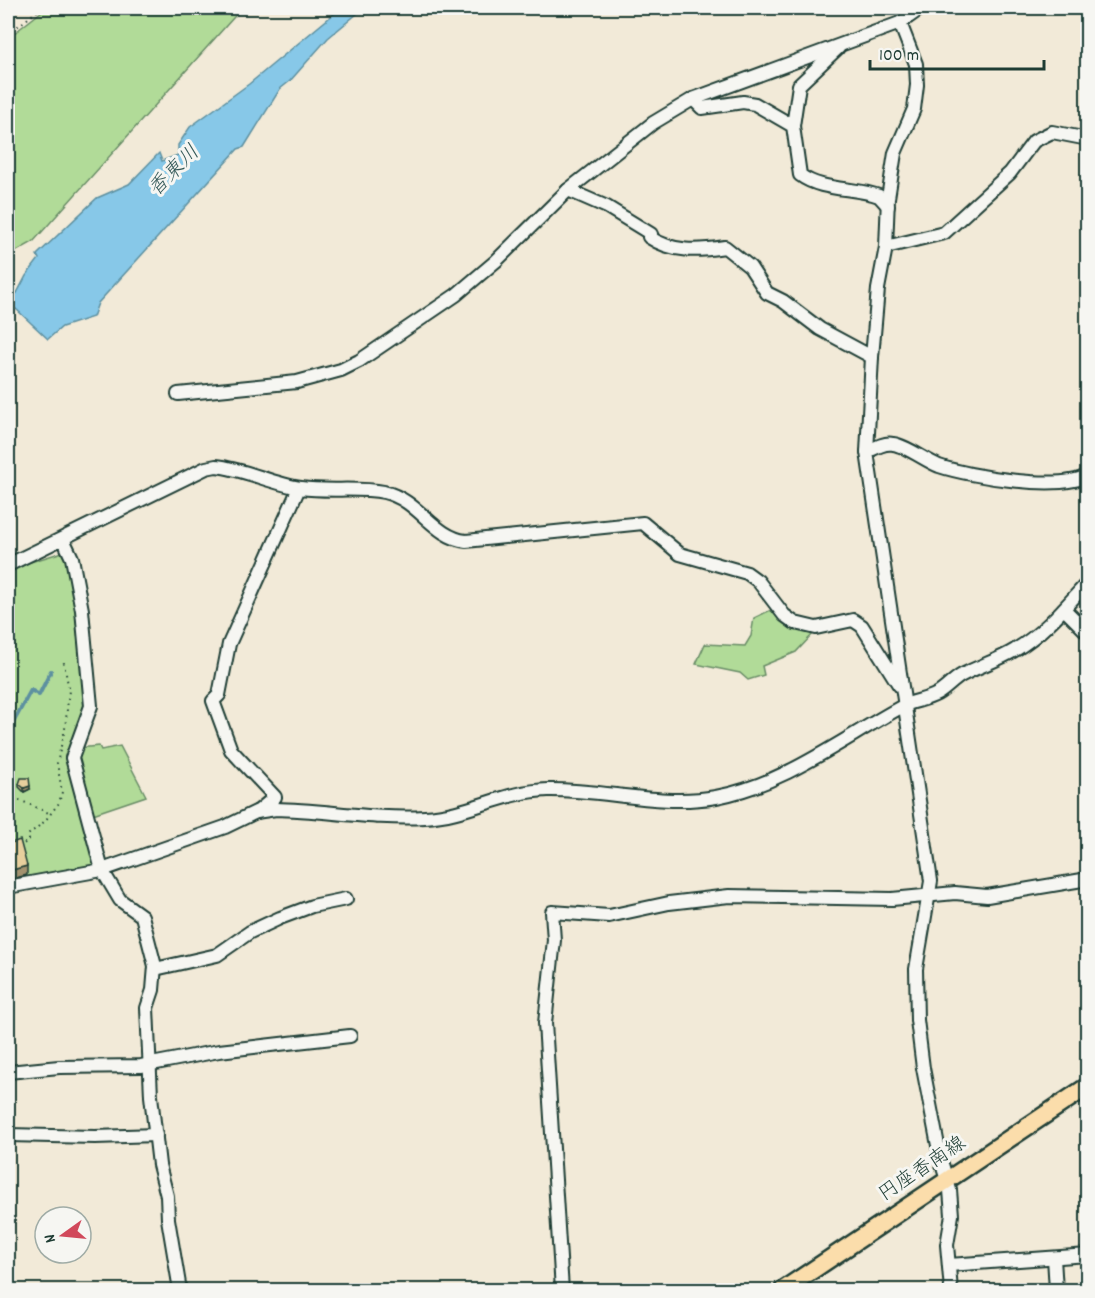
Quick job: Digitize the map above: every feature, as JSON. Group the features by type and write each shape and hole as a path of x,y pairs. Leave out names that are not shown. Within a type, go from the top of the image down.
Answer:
{"main road":[{"name":"円座香南線","path":"783,1290 1088,1086"}],"street":[{"path":"178,394 297,382 341,370 359,361 456,295 496,261 568,190 653,123 693,99 900,23 921,8"},
{"path":"900,23 916,64 917,85 914,109 895,153 888,206 886,247 878,289 867,452 932,881 916,969 917,1020 923,1068 952,1215 947,1245 951,1290"},
{"path":"842,44 799,85 793,126 800,175 808,181 879,196 888,206"},
{"path":"693,99 702,108 744,102 755,104 793,126"},
{"path":"886,247 944,234 1010,173 1034,141 1052,132 1088,139"},
{"path":"568,190 608,207 651,234 649,237 658,243 678,251 724,248 750,267 767,294 783,301 820,329 872,357"},
{"path":"867,452 883,444 895,443 938,465 996,479 1072,483 1088,475"},
{"path":"8,565 206,468 216,466 299,488 384,492 416,507 449,537 466,541 643,523 680,554 747,573 758,581 784,615 795,623 816,628 853,620 862,626 902,690"},
{"path":"8,886 102,870 225,827 256,813 275,797 231,750 213,701 219,695 229,644 299,488"},
{"path":"63,539 72,558 82,610 91,706 72,758 102,870 120,900 142,916 155,969 147,1008 150,1063 156,1135 180,1290"},
{"path":"256,813 295,810 425,817 458,811 505,795 549,790 649,798 716,797 794,769 829,751 905,705 937,694 959,676 1016,650 1064,609 1088,582"},
{"path":"1064,609 1088,633"},
{"path":"562,1290 545,1023 554,940 552,912 609,916 669,903 729,896 892,900 955,893 987,896 1088,879"},
{"path":"155,969 217,955 250,932 280,918 312,906 346,899"},
{"path":"8,1072 59,1067 141,1066 219,1051 350,1036"},
{"path":"8,1135 95,1137 156,1135"},
{"path":"949,1265 1088,1255"},
{"path":"1054,1258 1056,1290"}],"path":[{"path":"8,34 41,8"},
{"path":"13,849 29,840 28,835 59,803 62,792 57,763 69,702 69,680 63,658"},
{"path":"8,795 51,813"}],"green space":[{"path":"46,8 242,8 33,242 8,256 8,38"},
{"path":"69,550 89,703 67,757 96,866 8,881 8,569"},
{"path":"775,608 814,633 796,652 762,666 764,675 748,680 740,673 696,664 705,644 745,646 751,636 754,618"},
{"path":"99,746 101,750 120,746 146,796 90,815 74,759 78,748"}],"water":[{"name":"香東川","path":"341,8 364,8 328,38 280,89 244,147 238,149 98,303 93,317 62,327 48,339 16,309 8,310 10,287 17,293 39,259 37,255 97,198 129,184 159,153 162,161 178,155 178,145 190,127 249,84"}],"building":[{"path":"21,778 29,778 30,786 24,788 19,784"},
{"path":"20,840 27,866 8,871 8,844"}],"waterway":[{"path":"8,732 31,690 39,695 51,671"}]}
